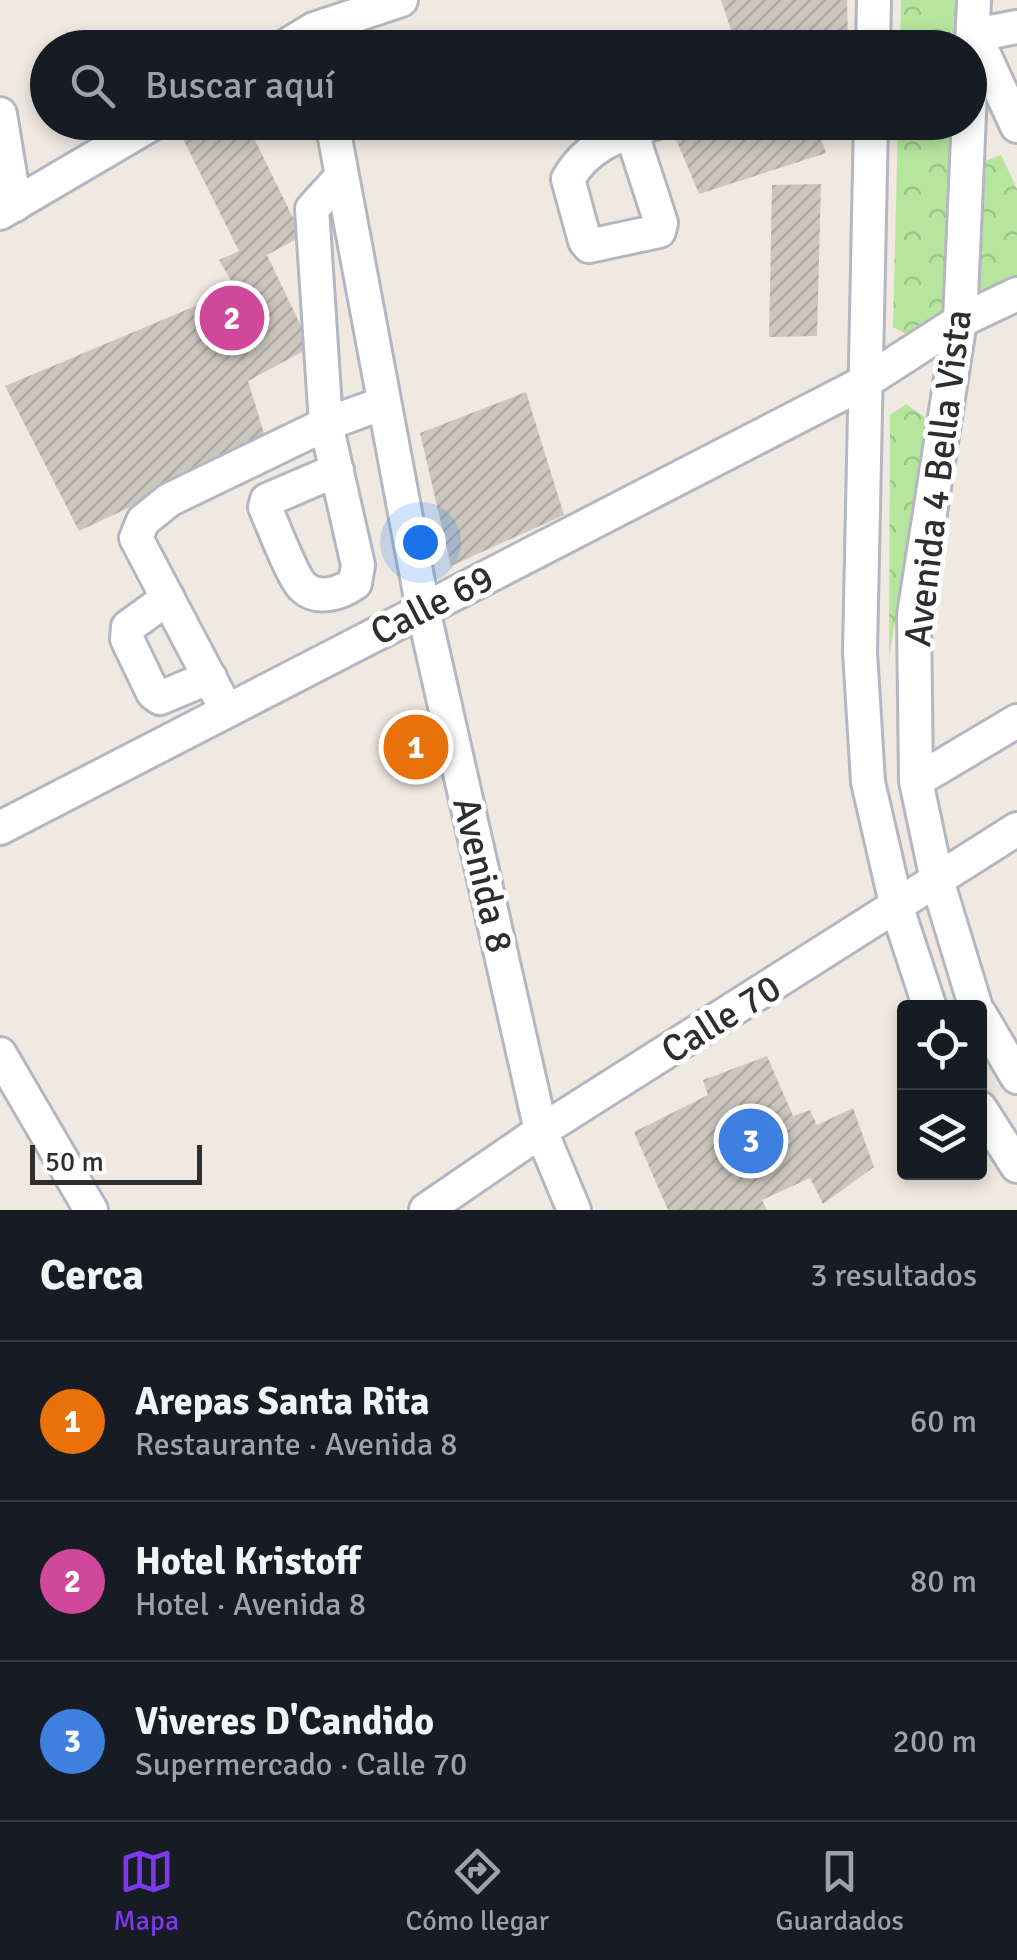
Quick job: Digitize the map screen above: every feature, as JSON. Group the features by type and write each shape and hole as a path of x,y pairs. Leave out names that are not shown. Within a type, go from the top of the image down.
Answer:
{"street":[{"path":"314,26 401,0"},
{"path":"873,30 874,0"},
{"name":"Avenida 4 Bella Vista","path":"974,0 975,30"},
{"path":"987,33 1017,27"},
{"path":"987,61 1017,126"},
{"path":"0,114 7,209 124,140"},
{"name":"Avenida 8","path":"335,140 423,610 541,1132 574,1210"},
{"name":"Avenida 4 Bella Vista","path":"871,140 860,652 864,726 868,782 897,908 927,1000"},
{"name":"Avenida 4 Bella Vista","path":"969,140 960,321 914,615 916,781 938,880 975,1000"},
{"path":"336,470 326,424 312,209 342,176"},
{"name":"Calle 69","path":"0,828 865,382 960,321 1017,294"},
{"path":"227,711 136,538 143,521 169,500 326,424 384,404"},
{"path":"168,598 128,627 127,639 153,693 160,698 210,678"},
{"path":"916,781 1017,720"},
{"name":"Calle 70","path":"426,1210 541,1132 1017,830"},
{"name":"Avenida 4 Bella Vista","path":"987,1026 1017,1077"},
{"path":"4,1071 91,1210"},
{"path":"987,1119 1017,1166"}],"green space":[{"path":"901,0 955,0 954,30 900,30"},
{"path":"898,140 951,140 945,312 910,336 893,327"},
{"path":"1001,155 1017,189 1017,277 980,296 983,162"},
{"path":"906,404 926,418 889,659 890,415"}],"building":[{"path":"721,0 847,0 848,30 731,30"},
{"path":"184,140 255,140 302,236 267,255 311,347 248,381 267,443 79,531 5,386 236,289 219,260 239,251"},
{"path":"676,140 821,140 826,153 699,194"},
{"path":"821,184 817,336 769,337 772,185"},
{"path":"526,392 564,515 451,566 420,433"},
{"path":"767,1056 793,1116 810,1110 817,1125 853,1108 874,1167 823,1204 810,1178 762,1200 767,1210 668,1210 634,1132 708,1095 703,1080"}],"place":[{"name":"Hotel Kristoff","path":"232,318"},
{"name":"Arepas Santa Rita","path":"416,747"},
{"name":"Viveres D'Candido","path":"751,1141"}]}
